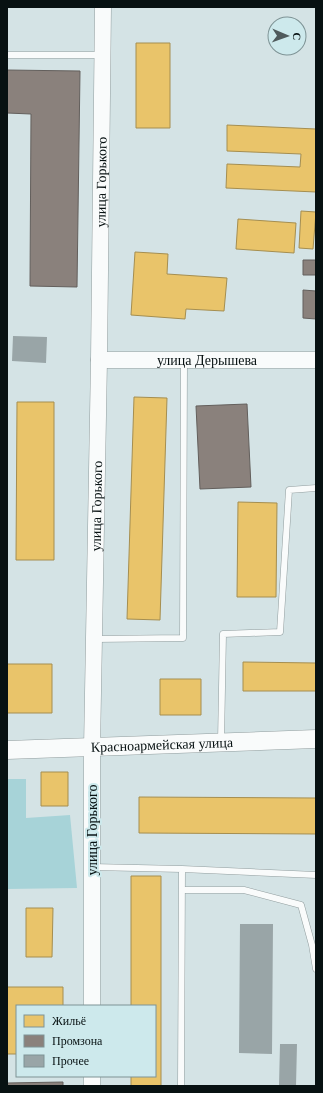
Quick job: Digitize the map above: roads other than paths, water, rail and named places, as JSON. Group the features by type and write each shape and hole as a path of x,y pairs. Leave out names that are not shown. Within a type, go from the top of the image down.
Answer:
{"main road":[{"name":"Красноармейская улица","path":"7,750 316,739"}],"street":[{"name":"улица Горького","path":"92,1005 92,748 99,360 103,7"},
{"name":"улица Дерышева","path":"99,360 316,360"}],"lane":[{"path":"7,55 102,55"},
{"path":"94,639 183,638 184,360"},
{"path":"221,742 223,634 280,632 289,490 316,488"},
{"path":"92,868 182,869 316,875"},
{"path":"181,1086 182,869"},
{"path":"182,890 244,890 301,905 312,945 316,969"}]}
